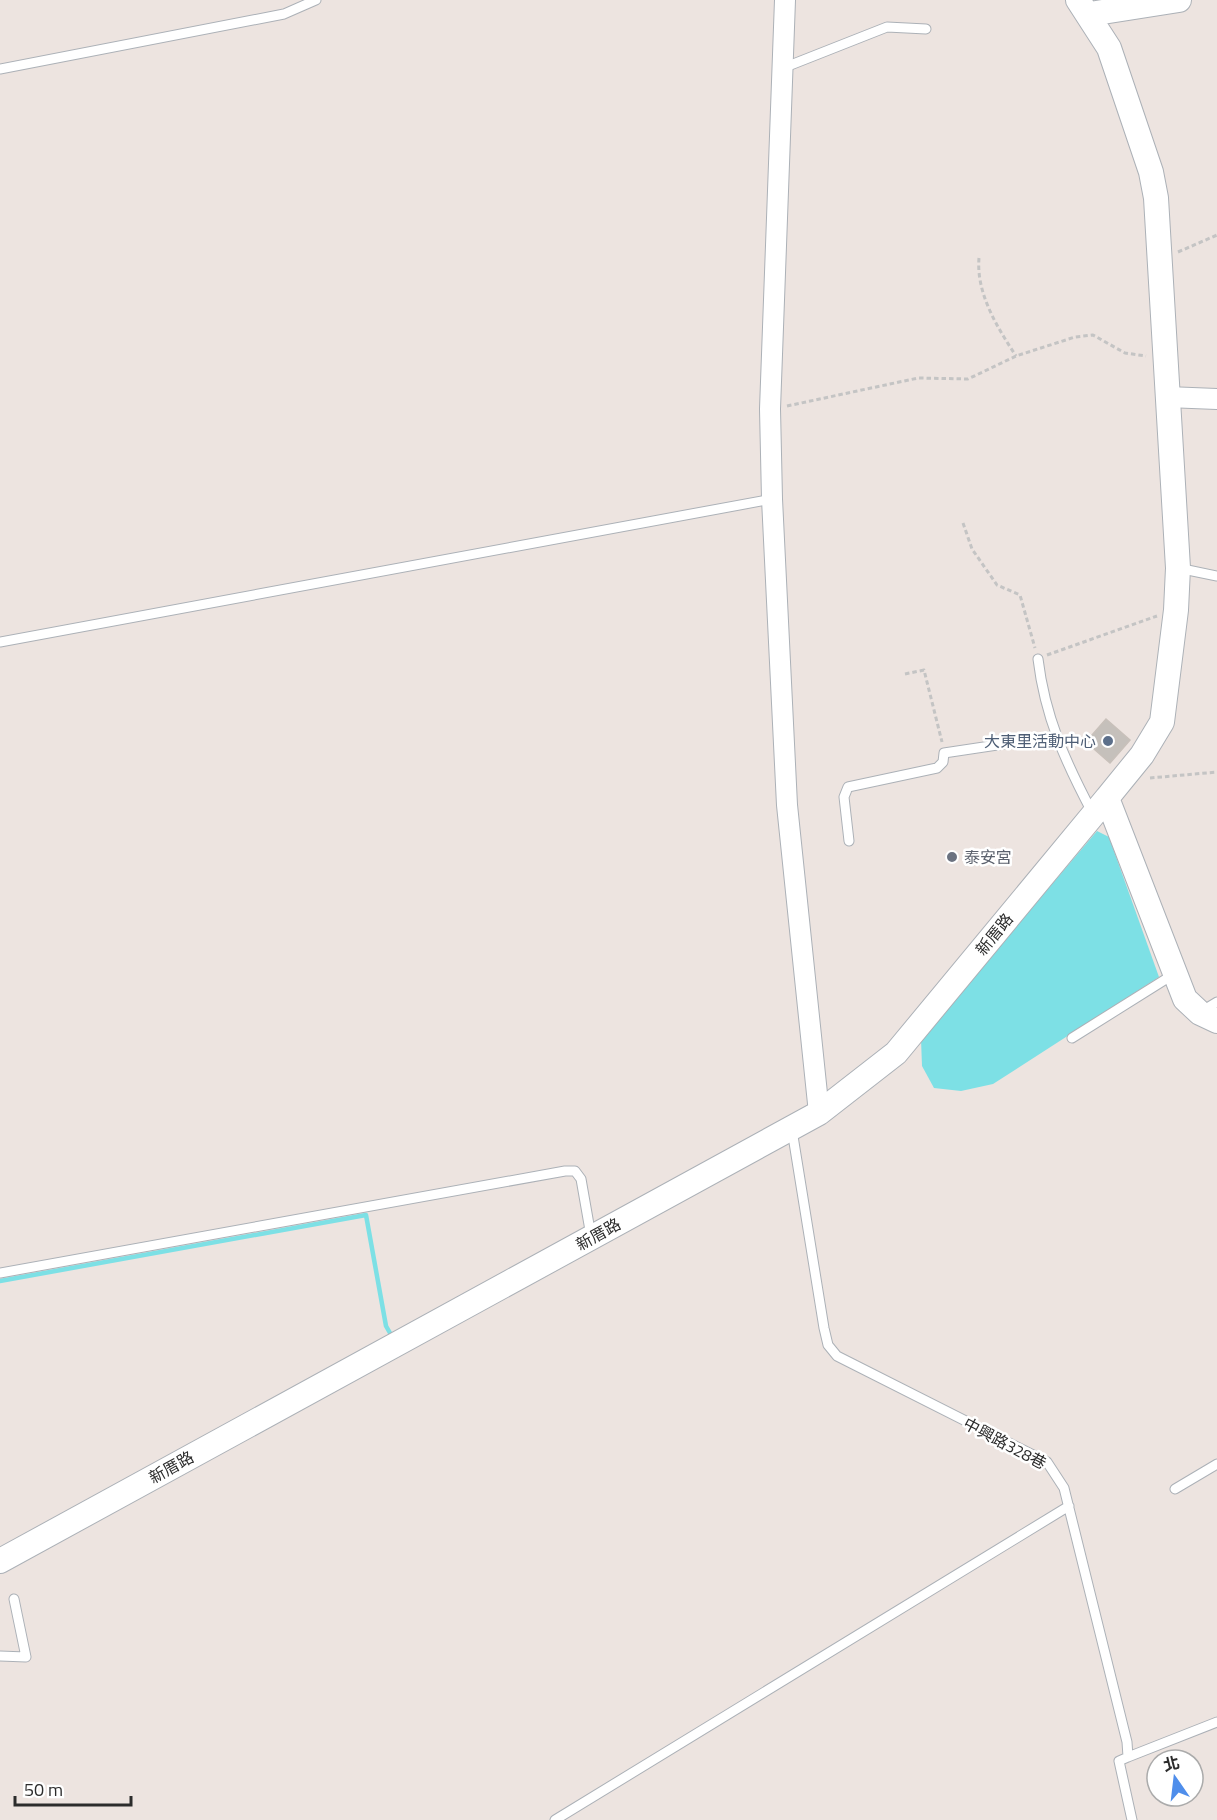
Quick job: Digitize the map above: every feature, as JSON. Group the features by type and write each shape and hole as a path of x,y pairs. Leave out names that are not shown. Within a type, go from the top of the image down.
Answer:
{"street":[{"path":"785,0 770,409 771,499 787,805 819,1113"},
{"path":"1084,7 1179,0"},
{"name":"新厝路","path":"0,1561 819,1113 896,1053 1107,798 1162,722 1176,610 1178,568 1156,198 1151,172 1109,48 1084,7"},
{"path":"1167,397 1217,399"},
{"path":"1107,798 1185,999 1211,1012"}],"lane":[{"path":"0,69 284,14 316,0"},
{"path":"783,68 887,27 926,29"},
{"path":"0,642 771,499"},
{"path":"1178,568 1217,576"},
{"path":"1038,658 1043,698 1057,736 1107,798"},
{"path":"849,841 844,797 848,787 937,768 943,762 944,753 1057,736"},
{"path":"1072,1038 1174,974"},
{"name":"中興路328巷","path":"792,1128 828,1345 837,1356 1047,1462 1064,1488 1127,1742 1128,1757 1119,1761 1132,1820"},
{"path":"0,1273 566,1171 575,1172 581,1179 591,1238"},
{"path":"1175,1489 1217,1464"},
{"path":"555,1820 1069,1506"},
{"path":"0,1656 26,1658 14,1599"},
{"path":"1128,1757 1217,1722"}],"path":[{"path":"1160,260 1217,235"},
{"path":"979,258 978,276 998,330 1016,356"},
{"path":"770,409 918,378 968,379 1016,356 1075,337 1093,335 1125,353 1165,359"},
{"path":"963,523 972,549 997,585 1020,595 1038,658 1176,610"},
{"path":"905,674 924,670 944,753"},
{"path":"1107,798 1217,772"}],"water":[{"path":"1097,831 1109,837 1159,977 993,1084 961,1091 934,1088 922,1066 921,1039"}],"building":[{"name":"大東里活動中心","path":"1106,719 1130,740 1110,763 1086,742"}],"waterway":[{"path":"0,1281 366,1215 386,1326 390,1333"}],"place":[{"name":"大東里活動中心","path":"1108,741"},
{"name":"泰安宮","path":"952,857"}]}
